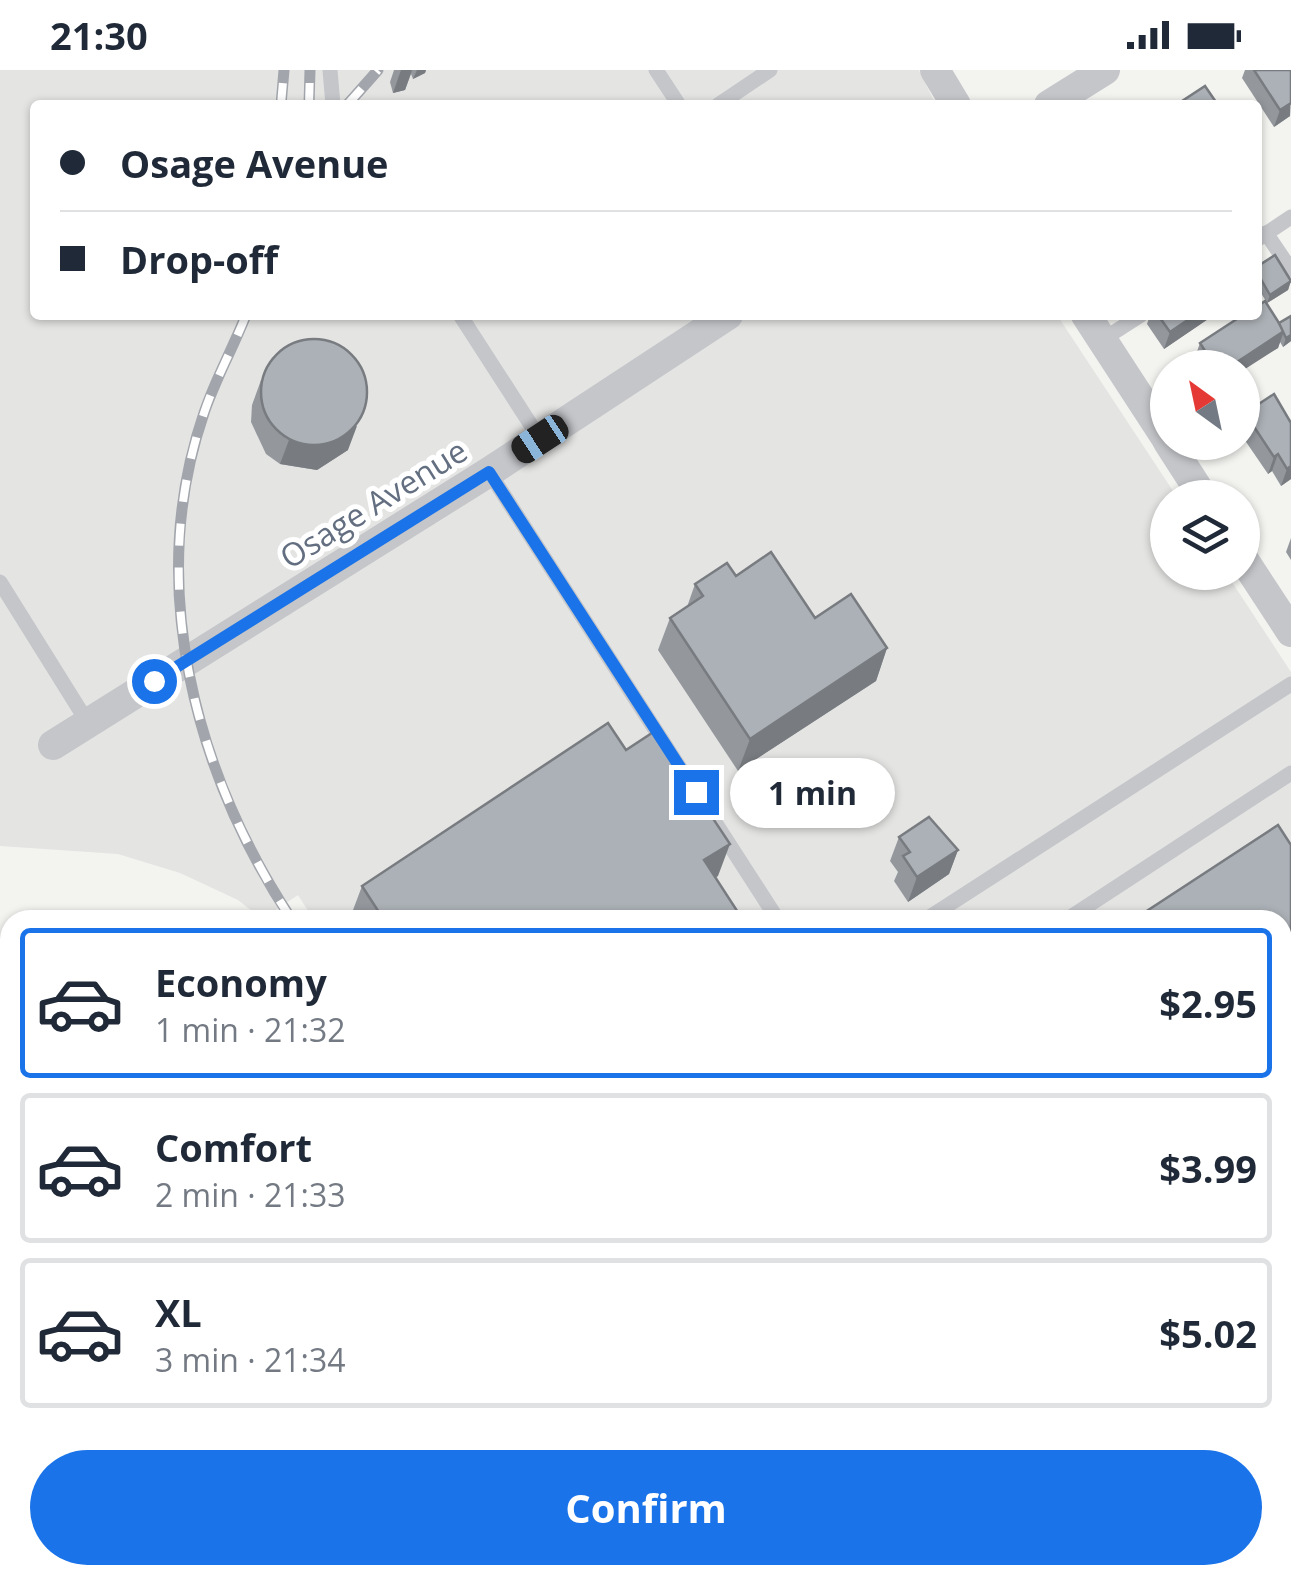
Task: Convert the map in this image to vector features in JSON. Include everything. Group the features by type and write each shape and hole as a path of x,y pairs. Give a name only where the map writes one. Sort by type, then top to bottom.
{"street":[{"path":"936,70 953,100"},
{"path":"1057,100 1104,70"},
{"name":"Osage Avenue","path":"52,745 489,472 720,320"},
{"path":"1094,328 1150,414"},
{"path":"1260,585 1291,632"}],"lane":[{"path":"330,70 333,100"},
{"path":"656,70 676,100"},
{"path":"725,100 770,70"},
{"path":"1291,217 1262,236 1291,270"},
{"path":"463,320 540,439"},
{"path":"1094,328 1123,320"},
{"path":"489,472 772,910"},
{"path":"0,582 88,722"},
{"path":"941,910 1291,684"},
{"path":"1082,910 1289,779"}],"shaded area":[{"path":"0,70 919,70 934,100 30,100 30,320 1060,320 1166,480 1150,480 1150,590 1237,590 1291,672 1291,910 308,910 298,895 276,910 251,910 180,873 118,854 0,846"}],"building":[{"path":"1254,70 1291,70 1291,103 1280,110"},
{"path":"1205,86 1215,100 1184,100"},
{"path":"1275,255 1291,281 1270,295 1262,281 1262,263"},
{"path":"1265,301 1284,331 1255,350 1204,350 1200,343 1235,320 1262,320"},
{"path":"1291,316 1291,335 1286,338 1279,323"},
{"path":"1162,320 1188,320 1170,332"},
{"path":"314,339 334,343 351,355 363,372 367,392 363,412 351,429 334,441 314,445 294,441 277,429 265,412 261,392 265,372 277,355 294,343"},
{"path":"1274,394 1291,423 1291,466 1287,469 1260,436 1260,403"},
{"path":"771,552 815,618 851,594 887,648 750,739 670,618 703,596 695,584 727,563 736,576"},
{"path":"608,723 626,750 655,731 730,844 704,860 736,910 378,910 362,886"},
{"path":"929,817 958,850 917,877 903,856 910,852 899,837"},
{"path":"1278,825 1291,845 1291,910 1148,910"}],"railway":[{"path":"281,100 284,70"},
{"path":"309,100 310,70"},
{"path":"351,100 378,70"},
{"path":"244,320 208,401 187,478 179,544 180,610 190,676 206,740 229,803 286,910"}],"route":[{"path":"154,681 489,472 696,792"}]}
